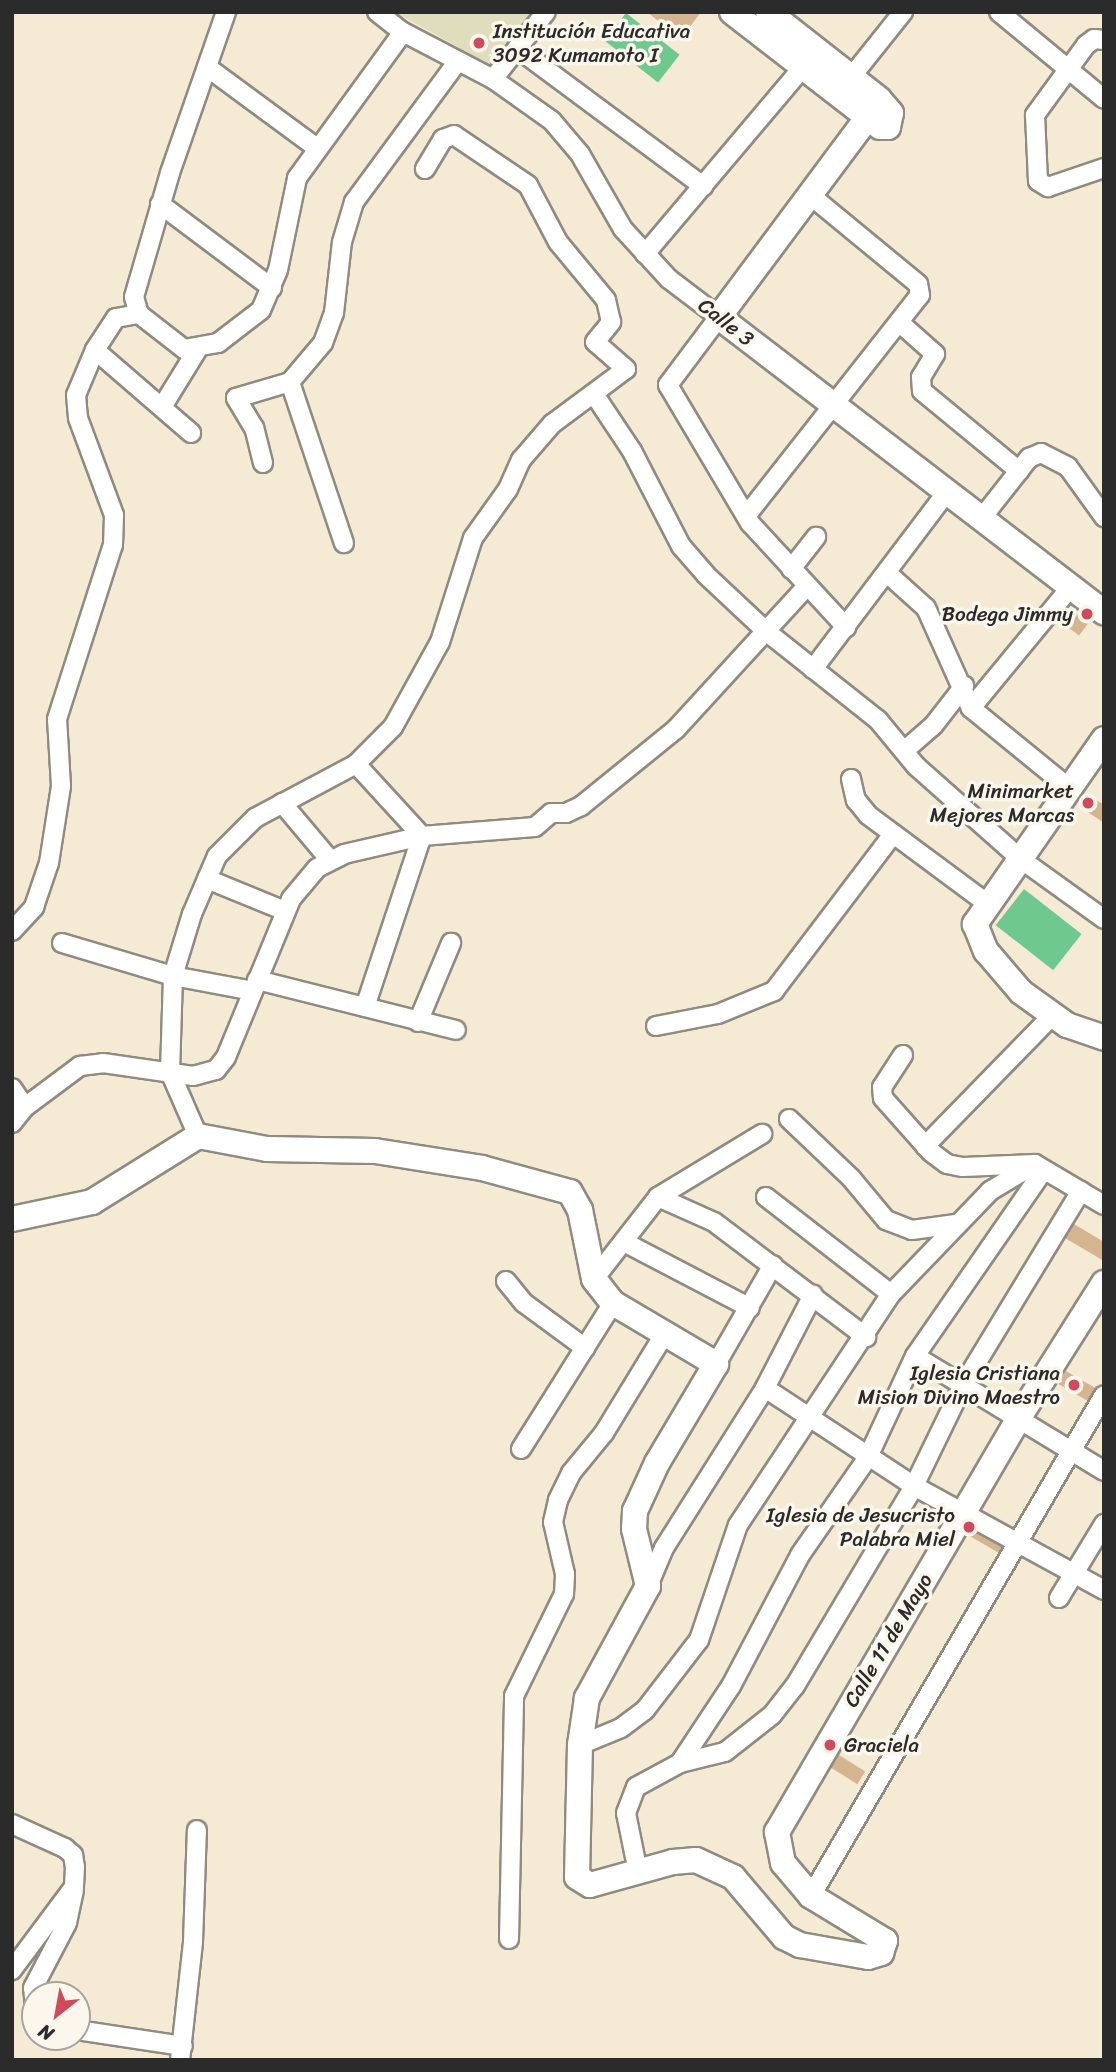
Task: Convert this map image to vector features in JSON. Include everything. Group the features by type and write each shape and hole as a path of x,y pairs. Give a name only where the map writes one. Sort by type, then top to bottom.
{"street":[{"path":"226,12 160,204 135,292 139,314 173,344 197,351 218,343 253,320 272,288 297,178 403,33"},
{"name":"Calle 3","path":"377,12 403,33 493,79 569,137 611,212 645,254 719,317 1104,612"},
{"path":"493,79 546,12"},
{"path":"732,12 803,67 879,99 892,120 888,127 880,127 868,117 668,385 746,516 846,627"},
{"path":"768,12 844,86"},
{"path":"844,86 903,12"},
{"path":"999,12 1104,99"},
{"path":"1104,40 1094,39 1067,67 1037,108 1038,181 1048,187 1104,168"},
{"path":"517,48 703,186"},
{"path":"263,463 254,428 236,398 290,382 313,359 334,313 346,222 354,202 458,61"},
{"path":"206,67 317,148"},
{"path":"645,254 803,67"},
{"path":"198,1136 170,1072 173,976 217,856 255,818 356,764 393,727 440,642 472,538 508,489 520,460 552,424 626,369 595,342 611,322 606,300 558,242 527,185 454,135 443,139 425,169"},
{"path":"746,516 920,295 918,284 810,195"},
{"path":"160,204 272,288"},
{"path":"12,931 34,907 48,863 61,786 57,719 113,545 114,515 75,403 95,350 116,318 139,314"},
{"path":"900,323 936,354 921,377 922,391 1019,471"},
{"path":"95,350 191,433"},
{"path":"162,407 197,351"},
{"path":"290,382 344,543"},
{"path":"594,394 632,451 681,546 767,632 878,720 904,751 1021,860 1104,919"},
{"path":"981,519 1029,458 1041,453 1054,457 1068,467 1104,517"},
{"path":"813,669 947,492"},
{"path":"791,569 816,537"},
{"path":"887,573 926,608 939,644 964,686 971,708 1069,788"},
{"path":"12,1123 25,1107 72,1069 91,1063 201,1076 216,1070 226,1057 285,911 306,878 330,860 422,836 535,827 551,813 566,813 581,806 676,729 807,586"},
{"path":"971,708 1070,588"},
{"path":"904,751 933,726 964,686"},
{"path":"1104,739 975,923 986,951 1021,992 1053,1015 1104,1038"},
{"path":"356,764 422,836"},
{"path":"851,779 856,800 893,834 988,904"},
{"path":"282,803 330,860"},
{"path":"656,1026 718,1014 774,991 893,834"},
{"path":"365,1007 422,836"},
{"path":"207,879 285,911"},
{"path":"62,943 173,976 255,985 365,1007 418,1023 456,1030"},
{"path":"418,1023 451,943"},
{"path":"925,1146 1053,1015"},
{"path":"903,1055 882,1087 883,1098 925,1146 947,1164 963,1167 1039,1167 1104,1205"},
{"path":"12,1088 25,1107"},
{"path":"789,1119 851,1178 886,1220 912,1230 956,1224"},
{"path":"594,1279 658,1197 762,1134"},
{"path":"12,1219 92,1202 198,1136 267,1149 375,1151 548,1183 570,1192 580,1210 594,1279 613,1303 716,1364"},
{"path":"580,1745 621,1728 645,1710 699,1640 737,1525 866,1336 891,1294 990,1191 1039,1167"},
{"path":"680,1763 730,1686 800,1555 868,1457 915,1356 1039,1167"},
{"path":"638,1872 626,1813 629,1801 648,1777 680,1763 726,1752 772,1715 795,1686 914,1486 963,1385 1081,1192"},
{"path":"658,1197 713,1222 866,1336"},
{"path":"766,1197 891,1294"},
{"path":"624,1241 750,1308"},
{"path":"648,1586 634,1529 635,1511 657,1463 773,1265"},
{"path":"506,1281 524,1303 585,1348"},
{"name":"Calle 11 de Mayo","path":"811,1896 783,1863 777,1832 782,1819 1018,1419 1104,1283"},
{"path":"813,1295 765,1388 664,1548 648,1586 594,1681 580,1745 577,1877 590,1885 673,1861 715,1865 733,1877 784,1937 800,1945 868,1957 881,1953 885,1941 878,1934 811,1896 1022,1543 1070,1451 1104,1395"},
{"path":"521,1449 613,1303"},
{"path":"509,1939 514,1696 564,1594 565,1574 552,1522 558,1500 570,1474 604,1433 665,1333"},
{"path":"915,1356 1104,1471"},
{"path":"765,1388 914,1486 1104,1590"},
{"path":"1059,1598 1104,1524"},
{"path":"12,1824 73,1855 74,1887 67,1923 37,1981"},
{"path":"91,2033 182,2053 197,1830"},
{"path":"12,1970 74,1887"}],"shaded area":[{"name":"Institución Educativa 3092 Kumamoto I","path":"395,12 533,12 492,66"}],"green space":[{"path":"626,13 680,55 658,82 604,41"},
{"path":"1024,889 1082,934 1053,970 996,925"}],"building":[{"path":"647,12 701,12 681,39"},
{"path":"1079,612 1090,620 1079,636 1068,627"},
{"path":"1087,794 1104,805 1104,823 1079,806"},
{"path":"1074,1224 1104,1242 1104,1261 1065,1238"},
{"name":"Iglesia Cristiana Mision Divino Maestro","path":"1066,1371 1095,1388 1088,1401 1058,1384"},
{"path":"971,1530 1002,1547 999,1553 968,1535"},
{"path":"839,1755 865,1771 857,1784 831,1768"}],"place":[{"name":"Institución Educativa 3092 Kumamoto I","path":"479,43"},
{"name":"Bodega Jimmy","path":"1087,614"},
{"name":"Minimarket Mejores Marcas","path":"1088,803"},
{"name":"Iglesia Cristiana Mision Divino Maestro","path":"1074,1385"},
{"name":"Iglesia de Jesucristo Palabra Miel","path":"969,1527"},
{"name":"Graciela","path":"830,1745"}]}
